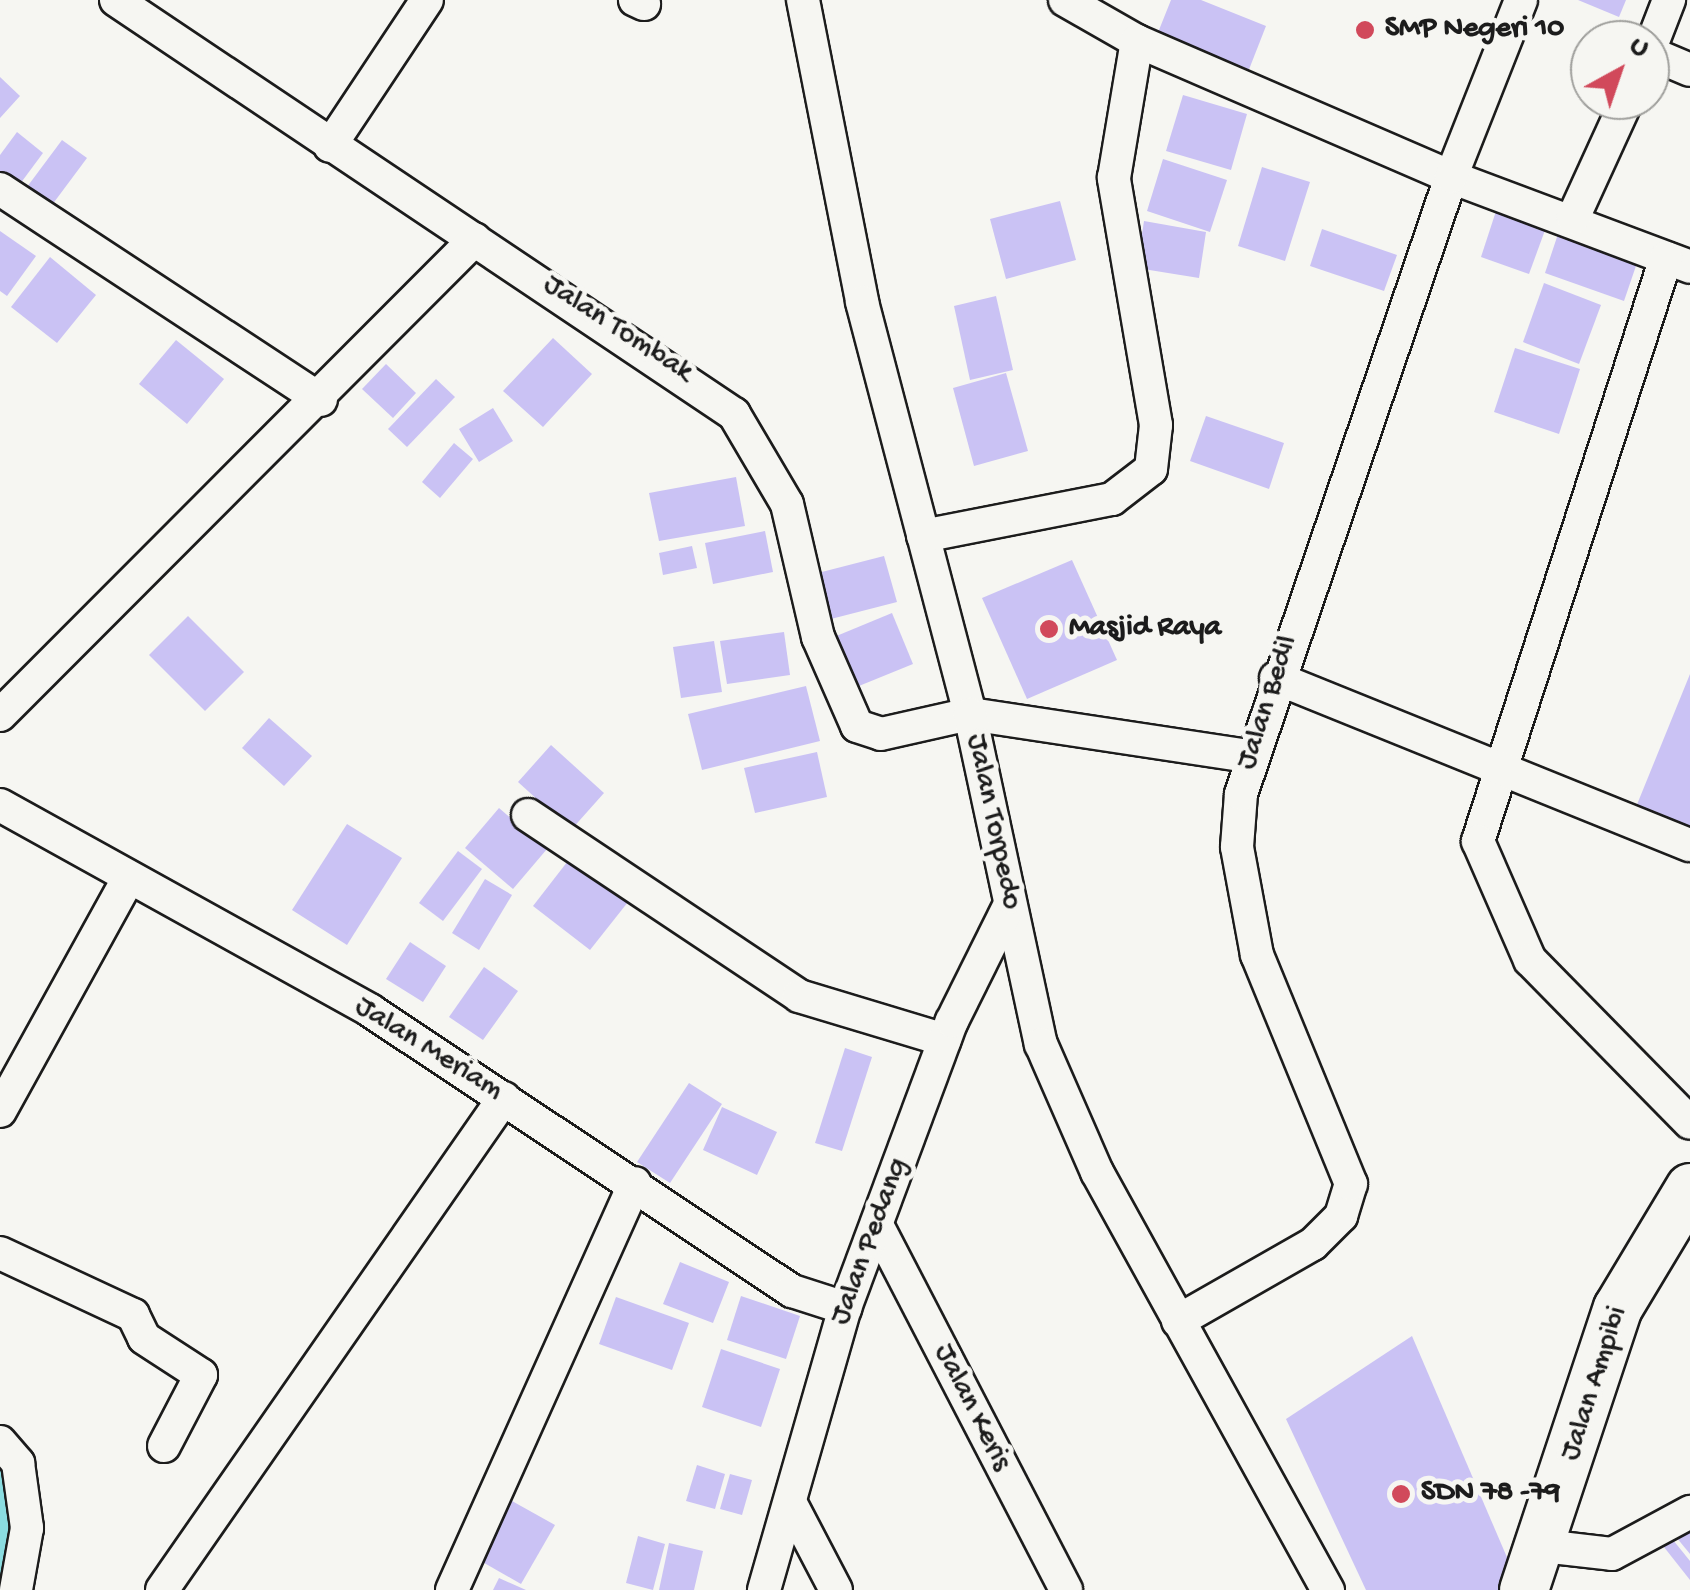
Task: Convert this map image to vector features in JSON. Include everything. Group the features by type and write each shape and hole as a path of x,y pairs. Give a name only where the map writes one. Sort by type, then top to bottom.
{"street":[{"name":"Jalan Tombak","path":"116,0 330,146 705,388 755,439 787,504 818,637 857,726 880,734 970,714"},
{"path":"330,146 426,0"},
{"name":"Jalan Torpedo","path":"803,0 862,302 970,714 1041,1044 1178,1322 1328,1590"},
{"path":"1065,0 1137,41 1451,177 1573,218 1678,262 1498,766 1478,841 1504,916 1568,1006 1690,1123"},
{"name":"Jalan Bedil","path":"1178,1322 1313,1244 1341,1216 1350,1184 1257,956 1237,847 1248,756 1451,177 1521,0"},
{"path":"924,536 1112,500 1151,469 1156,424 1114,178 1137,41"},
{"path":"1573,218 1618,120"},
{"path":"0,189 321,400"},
{"path":"0,715 321,400 475,239"},
{"path":"1276,678 1690,845"},
{"path":"970,714 1248,756"},
{"name":"Jalan Meriam","path":"0,805 371,1012 635,1183 792,1292 845,1308"},
{"path":"528,816 799,996 945,1040"},
{"path":"0,1111 129,877"},
{"name":"Jalan Pedang","path":"764,1590 845,1308 945,1040 1009,906"},
{"path":"162,1590 504,1098"},
{"path":"452,1590 635,1183"},
{"name":"Jalan Ampibi","path":"1524,1590 1543,1546 1618,1308 1690,1188"},
{"name":"Jalan Keris","path":"877,1225 1066,1590"},
{"path":"0,1253 134,1315 146,1340 201,1376 164,1446"},
{"path":"0,1442 18,1463 16,1574"},
{"path":"791,1504 836,1590"},
{"path":"1543,1546 1612,1554 1690,1512"}],"water":[{"path":"0,1450 17,1520 3,1590 0,1590"}],"building":[{"path":"1171,0 1201,0 1266,26 1248,72 1157,35"},
{"path":"1578,0 1626,0 1619,17"},
{"path":"0,77 20,96 0,118"},
{"path":"1183,95 1247,114 1231,170 1166,151"},
{"path":"17,132 43,153 17,188 0,175 0,155"},
{"path":"62,140 87,158 49,209 24,191"},
{"path":"1163,159 1227,180 1210,232 1147,211"},
{"path":"1262,167 1310,182 1285,261 1238,246"},
{"path":"1060,201 1076,260 1006,279 990,219"},
{"path":"1498,205 1548,222 1529,274 1481,257"},
{"path":"1144,221 1206,232 1199,278 1137,268"},
{"path":"1560,228 1639,257 1624,301 1545,273"},
{"path":"1322,229 1397,255 1384,291 1310,266"},
{"path":"0,231 36,256 7,296 0,291"},
{"path":"50,257 96,295 57,343 11,307"},
{"path":"1544,283 1601,305 1579,364 1523,342"},
{"path":"996,296 1013,370 970,380 954,306"},
{"path":"553,338 592,374 543,427 503,391"},
{"path":"176,340 224,379 187,424 139,384"},
{"path":"1515,348 1580,369 1559,434 1494,412"},
{"path":"386,364 416,393 393,418 362,389"},
{"path":"1006,373 1028,451 974,466 953,388"},
{"path":"436,379 455,397 407,447 388,429"},
{"path":"493,408 513,441 479,462 459,429"},
{"path":"1206,416 1284,443 1269,489 1190,461"},
{"path":"454,443 473,459 440,498 422,482"},
{"path":"736,477 745,526 659,541 649,493"},
{"path":"765,531 773,572 713,584 705,543"},
{"path":"692,546 697,568 663,575 659,553"},
{"path":"884,556 897,602 827,620 814,574"},
{"name":"Masjid Raya","path":"1072,560 1117,660 1027,699 982,598"},
{"path":"892,613 913,664 854,688 834,637"},
{"path":"188,616 244,672 205,711 149,655"},
{"path":"784,632 790,675 727,684 720,641"},
{"path":"714,641 722,692 681,698 673,647"},
{"path":"1690,674 1690,829 1636,807"},
{"path":"806,686 820,741 702,770 688,714"},
{"path":"269,718 312,756 284,786 242,748"},
{"path":"551,745 604,793 571,830 518,782"},
{"path":"817,752 827,797 755,813 744,768"},
{"path":"499,808 547,849 513,889 465,848"},
{"path":"347,824 402,858 347,945 292,910"},
{"path":"458,851 482,869 443,921 419,903"},
{"path":"571,857 628,902 590,950 533,906"},
{"path":"485,879 512,895 479,950 452,933"},
{"path":"410,942 446,966 423,1002 386,979"},
{"path":"484,967 518,991 483,1040 449,1017"},
{"path":"845,1048 872,1057 842,1151 815,1143"},
{"path":"689,1083 722,1104 670,1183 637,1162"},
{"path":"722,1107 777,1132 757,1175 703,1150"},
{"path":"680,1262 729,1282 713,1323 663,1304"},
{"path":"741,1296 800,1316 786,1359 727,1340"},
{"path":"616,1297 689,1323 672,1370 599,1344"},
{"name":"SDN 78 -79","path":"1412,1336 1512,1569 1501,1590 1366,1590 1286,1419"},
{"path":"721,1349 780,1369 761,1427 702,1407"},
{"path":"697,1465 725,1474 715,1509 686,1501"},
{"path":"730,1474 752,1480 742,1515 720,1509"},
{"path":"512,1501 555,1525 521,1584 479,1560"},
{"path":"1690,1518 1690,1554 1672,1532"},
{"path":"1669,1535 1690,1561 1690,1580 1660,1542"},
{"path":"638,1536 665,1544 653,1590 626,1583"},
{"path":"669,1543 703,1551 694,1590 659,1590"},
{"path":"499,1578 526,1590 493,1590"}],"place":[{"name":"SMP Negeri 10","path":"1365,30"},
{"name":"Masjid Raya","path":"1049,629"},
{"name":"SDN 78 -79","path":"1401,1494"}]}
